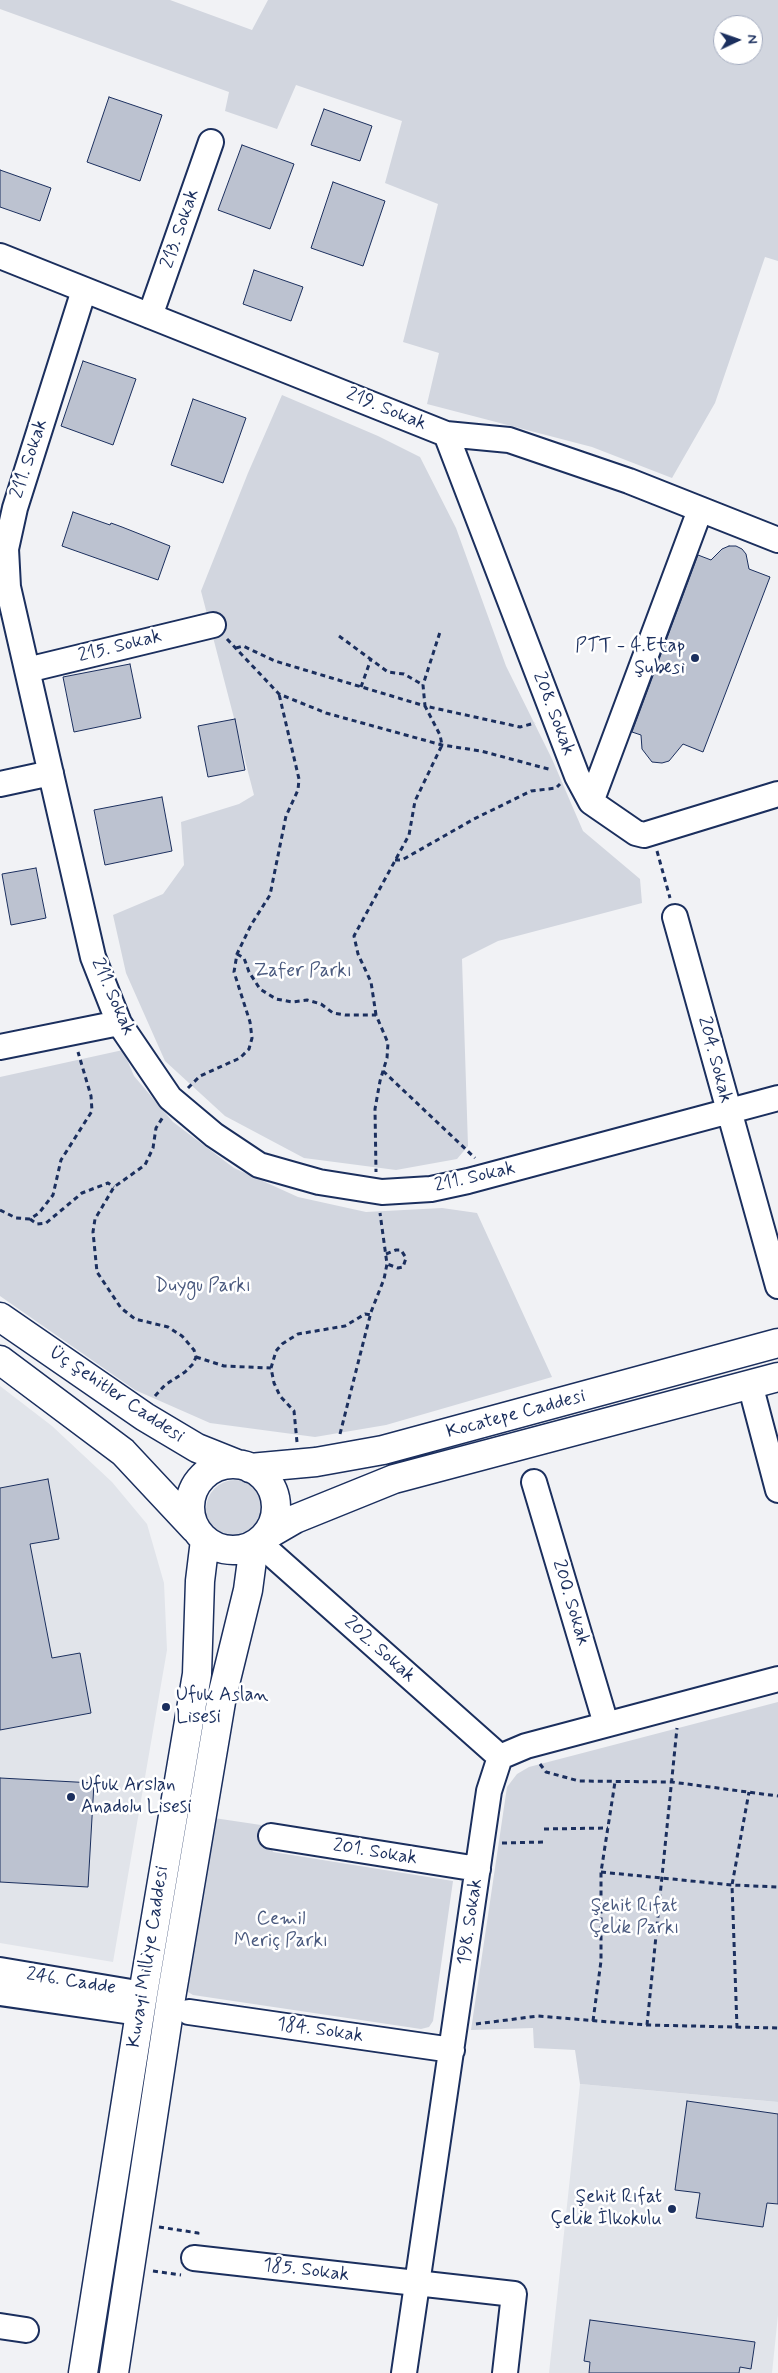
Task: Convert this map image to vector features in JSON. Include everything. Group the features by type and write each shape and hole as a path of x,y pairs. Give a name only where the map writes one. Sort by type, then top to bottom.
{"main road":[{"name":"Üç Şehitler Caddesi","path":"0,1317 144,1417 197,1448 244,1466"},
{"name":"Kocatepe Caddesi","path":"244,1466 316,1462 383,1450 778,1343"},
{"name":"Üç Şehitler Caddesi","path":"0,1360 123,1452 201,1535"},
{"name":"Kocatepe Caddesi","path":"259,1541 295,1519 394,1479 778,1377"},
{"path":"224,1465 244,1466 262,1475 270,1486 275,1499 274,1519 259,1541 242,1550 228,1550 216,1547 201,1535 191,1517 190,1504 194,1490 201,1479 211,1470 224,1465"},
{"name":"Kuvayi Milliye Caddesi","path":"82,2373 141,2004 198,1674 201,1535"},
{"name":"Kuvayi Milliye Caddesi","path":"114,2373 136,2224 176,2009 222,1696 259,1541"},
{"path":"141,2004 176,2009"}],"street":[{"name":"213. Sokak","path":"150,316 211,142"},
{"name":"219. Sokak","path":"0,256 446,434 510,440 629,481 778,540"},
{"name":"211. Sokak","path":"84,290 3,549 8,587 93,957 118,1023 146,1066 174,1101 214,1135 259,1165 319,1182 378,1192 431,1189 480,1178 778,1098"},
{"name":"208. Sokak","path":"446,434 555,719 574,775 591,802 636,833 652,834"},
{"path":"591,802 700,510"},
{"name":"215. Sokak","path":"27,670 213,625"},
{"path":"0,784 51,773"},
{"path":"652,834 778,794"},
{"name":"204. Sokak","path":"675,917 778,1286"},
{"path":"0,1048 118,1023"},
{"path":"750,1384 778,1490"},
{"name":"200. Sokak","path":"534,1482 606,1724"},
{"name":"202. Sokak","path":"259,1541 500,1757"},
{"path":"500,1757 526,1746 778,1679"},
{"name":"198. Sokak","path":"404,2373 490,1791 500,1757"},
{"name":"201. Sokak","path":"271,1836 478,1869"},
{"name":"246. Cadde","path":"0,1970 141,2004"},
{"name":"246. Cadde","path":"0,1993 141,2004"},
{"name":"184. Sokak","path":"176,2009 452,2050"},
{"name":"185. Sokak","path":"194,2258 514,2294 505,2373"},
{"path":"0,2326 26,2330"}],"path":[{"path":"213,625 279,694 326,713 442,745 481,751 574,775"},
{"path":"338,1440 371,1315 384,1280 387,1264 374,1150 375,1109 383,1071 388,1058 388,1043 376,1015 371,982 358,954 354,936 409,835 415,801 442,745 440,735 425,706 423,685 440,632"},
{"path":"339,636 388,672 404,674 423,685"},
{"path":"236,648 243,646 275,661 425,706 520,727 555,719"},
{"path":"362,687 371,660"},
{"path":"144,1417 157,1393 185,1372 193,1364 196,1357 194,1350 182,1336 168,1327 135,1319 121,1308 97,1272 93,1239 95,1219 114,1187 145,1164 153,1148 156,1128 174,1101 200,1076 240,1058 249,1049 252,1038 250,1022 234,972 237,954 251,925 270,895 286,816 298,790 299,779 279,694"},
{"path":"394,860 402,860 474,818 531,791 556,788 574,775"},
{"path":"652,834 675,917"},
{"path":"237,954 244,958 249,972 260,989 276,999 292,1002 307,1000 321,1004 334,1013 344,1015 376,1015"},
{"path":"30,1219 39,1213 53,1195 61,1160 92,1111 91,1096 71,1033"},
{"path":"383,1071 477,1161 480,1178"},
{"path":"0,1210 16,1218 30,1219 37,1224 46,1224 82,1193 108,1183 114,1187"},
{"path":"386,1254 401,1250 406,1258 406,1263 398,1268 387,1264"},
{"path":"297,1447 294,1411 280,1396 274,1382 271,1368 273,1359 282,1344 298,1334 345,1326 365,1314 371,1315"},
{"path":"196,1357 224,1366 271,1368"},
{"path":"647,2025 679,1705"},
{"path":"526,1746 546,1772 579,1781 672,1782 778,1796"},
{"path":"593,2021 601,1962 601,1872 614,1782"},
{"path":"737,2028 732,1885 749,1792"},
{"path":"544,1829 608,1828"},
{"path":"482,1844 544,1842"},
{"path":"601,1872 732,1885 778,1887"},
{"path":"455,2027 538,2016 647,2025 778,2028"},
{"path":"130,2268 190,2276 198,2233 136,2224"}],"shaded area":[{"name":"Ufuk Arslan Anadolu Lisesi","path":"0,1386 52,1426 112,1482 147,1524 164,1583 167,1650 113,1962 0,1943"},
{"name":"Şehit Rıfat Çelik İlkokulu","path":"580,2084 778,2102 778,2315 772,2373 549,2373"}],"green space":[{"path":"0,0 170,0 252,30 268,0 778,0 778,261 765,257 715,403 672,478 592,447 427,404 439,353 403,342 438,204 385,183 402,121 296,85 277,129 225,111 229,92 0,9"},
{"name":"Zafer Parkı","path":"282,395 378,436 420,457 456,528 506,666 552,759 583,831 640,879 642,903 498,941 462,959 468,1146 457,1159 396,1170 304,1158 225,1116 165,1061 126,973 113,915 163,894 184,865 181,822 239,804 254,795 201,591 248,473"},
{"name":"Duygu Parkı","path":"123,1050 134,1076 173,1122 234,1168 298,1197 366,1212 442,1208 477,1213 552,1377 386,1425 315,1437 210,1423 135,1390 0,1296 0,1077"},
{"path":"235,1480 246,1482 259,1493 264,1509 262,1520 251,1533 235,1538 224,1536 211,1525 206,1509 208,1498 219,1485"},
{"name":"Şehit Rıfat Çelik Parkı","path":"778,1702 778,2102 580,2084 575,2050 534,2048 533,2028 471,2030 507,1787 517,1774 529,1767"},
{"name":"Cemil Meriç Parkı","path":"214,1818 261,1825 273,1852 453,1881 433,2021 429,2027 421,2029 193,1995 188,1992 186,1985"}],"building":[{"path":"109,97 162,115 140,181 87,162"},
{"path":"324,109 372,126 360,161 311,145"},
{"path":"242,145 294,164 270,229 218,210"},
{"path":"0,170 51,188 40,221 0,207"},
{"path":"333,182 385,201 363,266 311,248"},
{"path":"254,270 303,287 291,321 243,304"},
{"path":"83,361 136,379 113,445 61,426"},
{"path":"193,399 246,418 223,483 171,465"},
{"path":"73,512 110,525 111,523 170,546 158,580 62,546"},
{"path":"736,546 742,549 746,554 749,569 770,577 703,752 683,744 669,761 662,763 652,762 642,749 641,735 632,732 698,555 711,560 722,549"},
{"path":"130,664 141,718 74,732 63,677"},
{"path":"235,719 245,770 208,777 198,726"},
{"path":"162,797 172,851 105,865 94,810"},
{"path":"36,868 46,918 11,925 2,874"},
{"path":"48,1479 59,1539 30,1544 52,1658 80,1653 91,1713 0,1730 0,1488"},
{"path":"0,1778 94,1783 88,1887 0,1882"},
{"path":"687,2101 778,2114 778,2204 767,2203 763,2227 696,2218 700,2193 675,2190"},
{"path":"590,2320 755,2342 751,2369 740,2367 739,2373 589,2373 590,2362 584,2361"}],"place":[{"name":"PTT - 4.Etap Şubesi","path":"695,658"},
{"name":"Ufuk Aslan Lisesi","path":"166,1707"},
{"name":"Ufuk Arslan Anadolu Lisesi","path":"71,1797"},
{"name":"Şehit Rıfat Çelik İlkokulu","path":"672,2209"}]}
